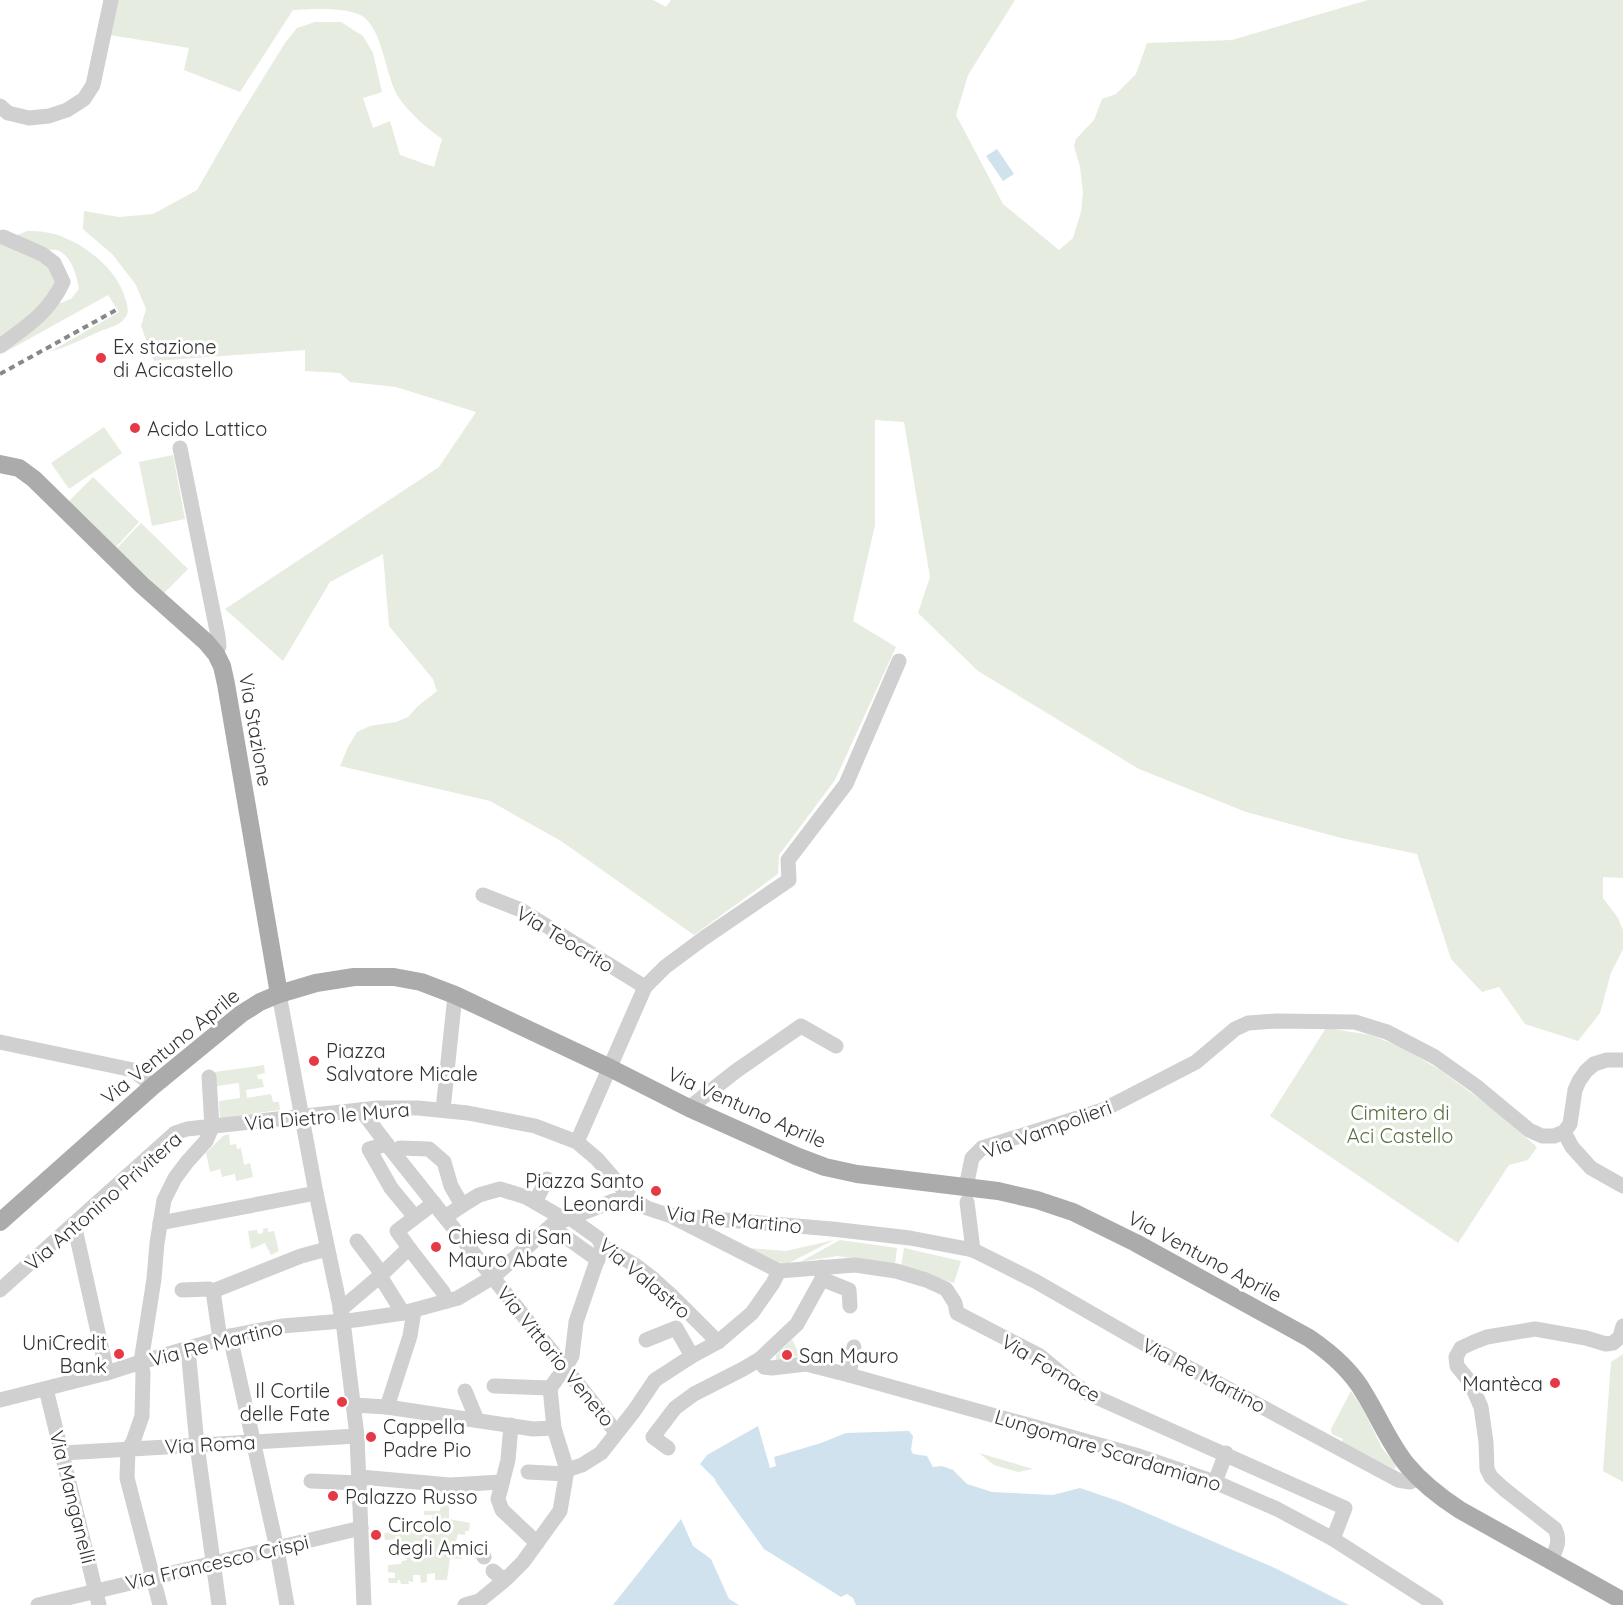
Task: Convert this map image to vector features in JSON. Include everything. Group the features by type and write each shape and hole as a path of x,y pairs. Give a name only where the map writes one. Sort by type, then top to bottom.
{"main road":[{"name":"Via Stazione","path":"0,464 19,468 34,479 216,654 222,666 226,684 279,994"},
{"name":"Via Ventuno Aprile","path":"0,1222 153,1086 241,1014 260,1002 316,983 354,977 394,977 421,982 455,994 689,1108 825,1167 967,1194 998,1191 1037,1200 1073,1212 1136,1244 1310,1338 1337,1359 1355,1380 1392,1445 1418,1478 1460,1510 1623,1600"}],"street":[{"path":"0,106 8,113 29,118 49,116 67,110 84,99 93,85 111,0"},
{"path":"0,346 45,311 63,282 60,272 48,258 3,237"},
{"path":"180,448 218,636 219,646 216,654"},
{"path":"577,1142 645,987 665,967 704,938 789,880 788,860 846,784 899,661"},
{"name":"Via Teocrito","path":"483,895 521,910 645,987"},
{"path":"279,994 316,1193 342,1316 357,1436 364,1605"},
{"path":"443,1110 455,994"},
{"name":"Via Vampolieri","path":"973,1250 967,1194 972,1158 982,1148 1103,1110 1196,1062 1235,1029 1248,1023 1355,1022 1387,1032 1435,1057 1476,1086 1529,1130 1542,1136 1554,1136 1564,1132"},
{"path":"689,1108 736,1071 801,1026 836,1046"},
{"path":"0,1042 133,1070 153,1086"},
{"path":"1623,1060 1607,1060 1594,1064 1586,1071 1575,1090 1570,1124 1564,1132 1572,1147 1591,1168 1623,1186"},
{"path":"160,1605 127,1478 128,1449 133,1442 142,1416 141,1362 154,1279 159,1223 164,1200 175,1178 206,1141 212,1127 208,1077"},
{"name":"Via Dietro le Mura","path":"212,1127 400,1107 468,1113 535,1126 577,1142 614,1176 630,1197"},
{"name":"Via Vittorio Veneto","path":"361,1110 393,1146 434,1203 616,1432"},
{"name":"Via Antonino Privitera","path":"0,1290 175,1133 187,1129 212,1127"},
{"path":"415,1217 392,1188 369,1149 393,1146 429,1149 444,1162 451,1186 462,1205"},
{"path":"535,1202 547,1179"},
{"name":"Via Valastro","path":"445,1217 479,1195 500,1189 526,1197 562,1221 598,1238 600,1253 635,1265 652,1278 718,1342"},
{"path":"159,1223 316,1193"},
{"name":"Via Re Martino","path":"0,1400 107,1373 225,1338 342,1316 408,1312 459,1298 493,1277 562,1221 613,1200 630,1197 647,1208 668,1215 832,1229 910,1238 973,1250 1035,1281 1398,1480 1410,1482 1418,1478"},
{"path":"434,1203 397,1231 443,1292 447,1301"},
{"path":"528,1472 566,1472 601,1453 655,1380 718,1342 752,1313 773,1283 778,1271 668,1215"},
{"path":"74,1224 107,1373"},
{"path":"357,1241 408,1312 410,1336 387,1407"},
{"path":"342,1316 409,1248"},
{"path":"213,1291 301,1256 327,1249"},
{"path":"469,1604 478,1601 523,1562 560,1511 566,1472 554,1428 550,1388 572,1356 576,1322 600,1253"},
{"name":"Via Fornace","path":"778,1271 822,1273 855,1265 896,1271 936,1284 946,1289 955,1303 957,1313 1040,1356 1089,1394 1345,1508 1334,1539"},
{"path":"668,1448 653,1437 675,1408 694,1394 760,1359 797,1324 822,1273 849,1290 850,1306"},
{"path":"182,1290 208,1288 213,1291 252,1442 277,1549 287,1605"},
{"path":"1551,1560 1558,1543 1555,1529 1504,1489 1487,1469 1481,1407 1470,1382 1457,1366 1456,1357 1461,1348 1480,1339 1535,1329 1606,1344 1613,1343 1620,1336 1623,1326"},
{"path":"646,1340 676,1328 692,1356"},
{"path":"849,1375 854,1347"},
{"path":"188,1349 197,1445 219,1605"},
{"name":"Lungomare Scardamiano","path":"760,1359 764,1367 806,1364 937,1392 1215,1482 1277,1509 1334,1539 1436,1605"},
{"path":"494,1386 550,1388"},
{"name":"Via Manganelli","path":"46,1389 97,1598"},
{"path":"465,1391 477,1420"},
{"path":"354,1405 387,1407 533,1429 554,1428"},
{"path":"511,1425 508,1460 498,1499 502,1510 537,1543"},
{"name":"Via Roma","path":"63,1453 357,1436"},
{"path":"1215,1482 1226,1454"},
{"path":"311,1481 360,1480 450,1485 501,1482"},
{"name":"Via Francesco Crispi","path":"38,1605 97,1598 154,1577 361,1528"}],"green space":[{"path":"117,0 653,0 666,7 671,0 1015,0 968,75 956,115 1003,204 1059,250 1073,238 1081,212 1083,193 1080,167 1074,146 1076,139 1094,120 1102,99 1116,94 1136,74 1147,43 1232,40 1368,0 1623,0 1623,878 1603,877 1603,898 1618,918 1623,930 1623,949 1611,973 1600,1013 1578,1041 1525,1024 1499,987 1482,992 1451,959 1417,854 1341,838 1246,812 1139,769 978,671 918,613 930,577 904,422 875,420 875,525 853,621 896,647 835,780 779,855 778,874 694,935 561,841 490,801 340,766 357,732 370,726 396,722 408,717 437,691 433,679 389,626 383,554 330,582 283,661 225,609 439,467 476,412 396,387 350,382 340,373 305,371 305,350 154,361 141,326 146,309 136,285 113,255 83,229 84,211 119,217 153,214 197,190 285,43 297,28 315,22 341,22 363,36 373,53 382,92 363,98 373,128 390,121 400,155 434,167 442,139 408,110 399,98 390,79 376,35 371,25 359,14 330,9 293,10 240,92 184,70 189,48 110,35"},
{"path":"27,231 45,232 63,237 93,254 110,271 122,290 128,308 125,318 115,325 50,352 119,312 108,295 0,355 43,321 58,304 71,299 79,289 73,268 65,255 57,250 35,246 17,235"},
{"path":"0,243 50,266 56,277 40,305 0,342"},
{"path":"104,427 122,453 69,489 51,463"},
{"path":"173,455 185,519 152,526 139,462"},
{"path":"93,477 139,522 116,547 69,501"},
{"path":"141,523 188,569 164,593 117,548"},
{"name":"Cimitero di Aci Castello","path":"1326,1028 1371,1035 1403,1048 1440,1070 1493,1109 1537,1147 1528,1160 1509,1165 1458,1243 1270,1116"},
{"path":"264,1065 265,1073 257,1075 258,1079 262,1079 264,1087 246,1090 247,1098 271,1094 273,1102 279,1102 280,1110 220,1118 219,1101 240,1098 239,1083 217,1086 215,1072"},
{"path":"229,1134 230,1145 236,1144 237,1149 241,1148 244,1165 250,1163 253,1177 236,1181 235,1174 222,1177 220,1169 210,1172 206,1153 223,1136"},
{"path":"268,1228 268,1232 274,1231 279,1251 271,1255 265,1243 251,1249 248,1231 257,1230 258,1234"},
{"path":"834,1240 787,1264 749,1248 786,1251"},
{"path":"840,1240 897,1248 895,1264 837,1256 800,1262"},
{"path":"904,1248 961,1261 954,1283 901,1266"},
{"path":"792,1340 801,1356 776,1360 776,1355"},
{"path":"1623,1354 1623,1482 1603,1471 1611,1362"},
{"path":"1351,1391 1364,1411 1382,1448 1394,1462 1396,1467 1394,1469 1342,1442 1343,1439 1332,1434 1331,1429"},
{"path":"979,1453 1033,1469 1018,1472 994,1465"},
{"path":"430,1486 449,1489 449,1519 470,1523 469,1531 465,1531 465,1535 458,1534 456,1541 468,1544 468,1551 462,1551 462,1559 450,1558 447,1580 435,1580 435,1573 427,1574 427,1582 421,1583 420,1575 413,1575 413,1582 408,1581 409,1584 401,1584 400,1580 397,1583 389,1583 388,1578 395,1578 395,1573 388,1572 388,1565 401,1564 402,1561 407,1560 406,1556 400,1556 400,1539 385,1540 384,1533 399,1532 399,1527 431,1522 433,1515 424,1515 424,1511 440,1511 441,1503 429,1501"}],"water":[{"path":"997,149 1014,174 1003,181 986,156"},
{"path":"758,1426 770,1468 776,1466 774,1457 846,1433 909,1431 913,1436 911,1450 913,1454 927,1456 933,1467 942,1466 953,1470 967,1484 992,1492 1053,1495 1080,1488 1121,1502 1277,1569 1349,1605 856,1605 853,1598 847,1594 841,1597 764,1549 715,1479 700,1464 707,1455"},
{"path":"681,1519 693,1546 711,1559 729,1599 739,1605 613,1605"}],"railway":[{"path":"0,374 116,310"}],"place":[{"name":"Ex stazione di Acicastello","path":"101,358"},
{"name":"Acido Lattico","path":"135,428"},
{"name":"Piazza Salvatore Micale","path":"314,1061"},
{"name":"Piazza Santo Leonardi","path":"656,1191"},
{"name":"Chiesa di San Mauro Abate","path":"436,1247"},
{"name":"UniCredit Bank","path":"119,1354"},
{"name":"San Mauro","path":"787,1355"},
{"name":"Mantèca","path":"1555,1383"},
{"name":"Il Cortile delle Fate","path":"342,1402"},
{"name":"Cappella Padre Pio","path":"371,1437"},
{"name":"Palazzo Russo","path":"333,1496"},
{"name":"Circolo degli Amici","path":"376,1535"}]}
